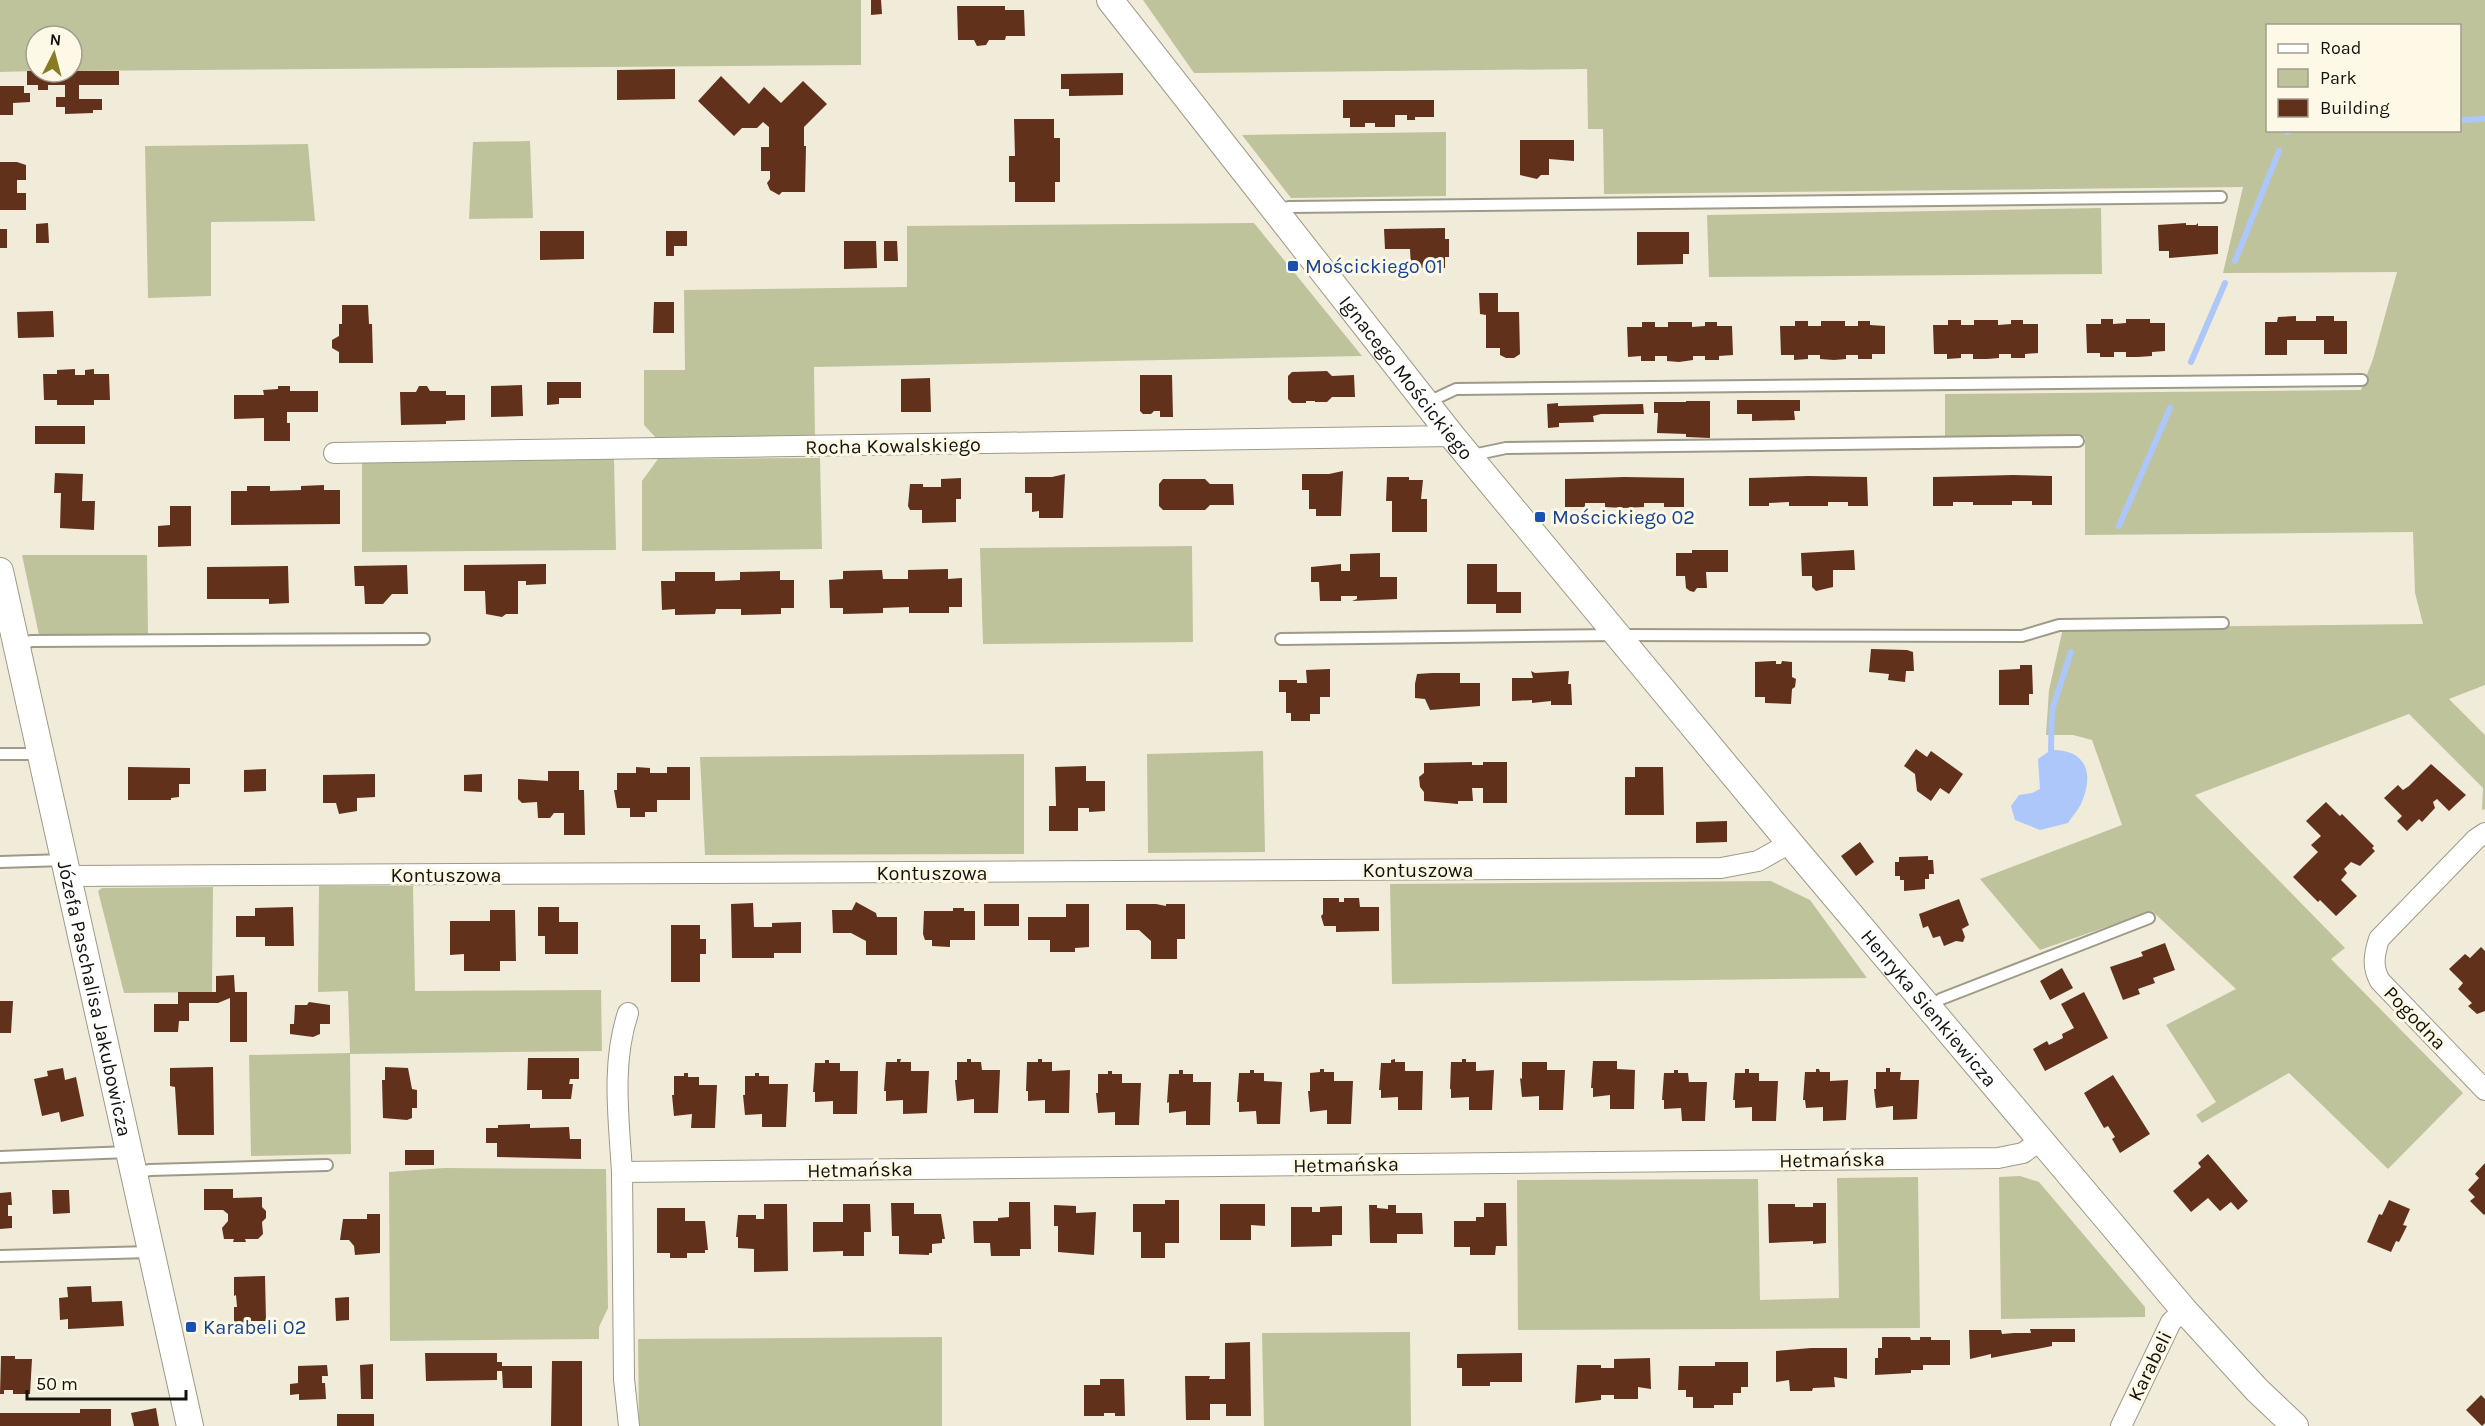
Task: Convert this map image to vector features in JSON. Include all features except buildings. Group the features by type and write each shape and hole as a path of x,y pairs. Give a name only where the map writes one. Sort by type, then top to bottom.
{"street":[{"name":"Ignacego Mościckiego","path":"1110,0 1425,403 1572,582"},
{"name":"Rocha Kowalskiego","path":"334,453 1460,446"},
{"name":"Józefa Paschalisa Jakubowicza","path":"0,571 190,1426"},
{"name":"Henryka Sienkiewicza","path":"1572,582 2184,1310 2257,1390 2295,1426"},
{"name":"Pogodna","path":"2485,833 2476,839 2379,939 2374,959 2375,972 2380,981 2485,1090"},
{"name":"Kontuszowa","path":"67,868 1721,868 1758,861 1790,843"},
{"path":"628,1013 619,1056 618,1098 622,1172 624,1379 629,1426"},
{"name":"Hetmańska","path":"622,1172 1998,1158 2023,1153 2041,1140"},
{"name":"Karabeli","path":"2121,1426 2171,1322 2184,1310"}],"lane":[{"path":"1275,210 1289,207 2221,197"},
{"path":"1425,403 1455,389 2362,380"},
{"path":"1460,446 1506,448 2078,441"},
{"path":"1281,639 1616,635 2022,636 2059,625 2223,623"},
{"path":"15,645 32,641 424,639"},
{"path":"0,754 40,754"},
{"path":"0,862 67,868"},
{"path":"1929,1008 1941,999 2149,918"},
{"path":"0,1156 131,1163 150,1170 327,1165"},
{"path":"0,1256 151,1252"}],"green space":[{"path":"0,0 861,0 861,65 84,71 84,24 24,24 24,71 0,72"},
{"path":"1143,0 2485,0 2485,685 2449,699 2485,735 2485,809 2482,810 2483,788 2409,714 2195,795 2345,948 2331,959 2463,1093 2388,1169 2289,1073 2202,1123 2196,1115 2216,1102 2166,1025 2236,989 2152,911 2040,950 1980,879 2122,825 2092,740 2073,735 2046,735 2049,690 2063,628 2423,624 2415,593 2413,532 2085,535 2085,437 1945,437 1945,394 2361,390 2373,359 2397,272 2223,273 2243,187 1604,194 1603,129 1588,129 1587,69 1194,73"},
{"path":"1446,132 1446,196 1291,198 1242,135"},
{"path":"530,141 533,218 469,219 473,142"},
{"path":"308,144 315,221 211,222 211,296 148,298 145,146"},
{"path":"2101,208 2102,274 1709,277 1707,215"},
{"path":"1254,223 1362,356 814,367 815,439 659,441 644,425 644,370 685,370 684,290 907,287 907,226"},
{"path":"820,458 822,549 642,551 642,481 658,459"},
{"path":"614,459 616,550 362,552 362,462"},
{"path":"1192,546 1193,642 983,644 980,548"},
{"path":"22,555 147,555 148,634 39,635"},
{"path":"1263,751 1265,852 1148,853 1147,754"},
{"path":"1024,754 1024,854 705,855 700,757"},
{"path":"1771,881 1810,900 1867,978 1392,984 1390,884"},
{"path":"319,886 413,886 415,991 601,990 602,1051 350,1054 351,1154 251,1156 249,1055 350,1053 348,991 318,992"},
{"path":"213,887 212,992 124,993 98,891 102,888"},
{"path":"444,1168 606,1169 608,1308 599,1327 599,1339 390,1341 389,1172"},
{"path":"2020,1176 2039,1182 2145,1307 2145,1317 2001,1319 1999,1177"},
{"path":"1918,1177 1920,1328 1518,1330 1517,1180 1758,1179 1760,1300 1839,1298 1837,1178"},
{"path":"1410,1332 1411,1426 1264,1426 1262,1333"},
{"path":"942,1337 942,1426 639,1426 638,1339"}],"water":[{"path":"2051,750 2063,751 2080,758 2087,773 2087,782 2081,804 2068,823 2040,830 2015,820 2011,806 2019,795 2040,789 2038,759"}],"waterway":[{"path":"2461,120 2485,119"},
{"path":"2235,261 2279,151"},
{"path":"2191,362 2225,283"},
{"path":"2119,526 2170,408"},
{"path":"2051,750 2052,710 2071,652"}],"place":[{"name":"Mościckiego 01","path":"1293,266"},
{"name":"Mościckiego 02","path":"1540,517"},
{"name":"Karabeli 02","path":"191,1327"}]}
